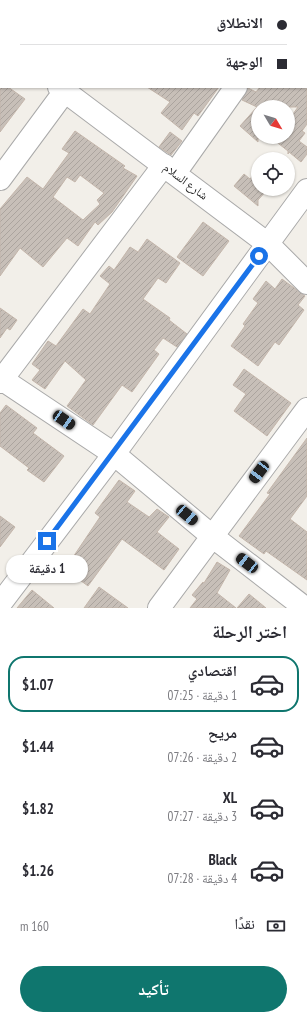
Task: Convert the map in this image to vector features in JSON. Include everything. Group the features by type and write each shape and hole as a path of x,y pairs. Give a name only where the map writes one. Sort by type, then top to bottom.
{"street":[{"path":"235,88 1,380 114,454 212,536 305,608"},
{"path":"0,178 72,92"},
{"name":"شارع السلام","path":"72,92 169,169 268,244 307,283"},
{"path":"0,604 114,454 307,190"},
{"path":"159,608 307,409"}],"building":[{"path":"0,88 9,88 25,99 0,132"},
{"path":"149,88 218,88 198,116 194,113 182,130 161,113 170,102"},
{"path":"248,88 256,92 259,88 307,88 307,124 302,131 305,133 299,141 307,147 307,154 301,162 295,157 295,152 288,152 279,144 295,144 295,111 298,107 295,107 295,100 251,100 251,104 242,100"},
{"path":"251,114 251,136 240,126"},
{"path":"75,131 125,166 123,168 137,176 112,212 98,225 95,222 78,246 67,238 43,267 20,248 0,276 0,209 27,177 43,189 69,153 62,149","holes":["80,175 104,193 97,200 100,204 83,220 53,197 67,177 75,182"]},
{"path":"170,132 182,141 171,155 159,147"},
{"path":"244,174 250,179 251,178 251,196 262,196 258,200 258,206 234,186"},
{"path":"203,222 229,241 203,276 177,257"},
{"path":"147,239 180,263 166,283 158,278 143,299 170,318 169,320 187,334 177,347 163,338 154,350 159,354 132,392 122,385 93,425 67,406 86,380 65,361 45,389 32,380 40,370 32,364 48,341 56,346 83,309 90,314 110,284 100,276 109,266 114,270 130,247 138,252"},
{"path":"282,279 305,296 298,305 304,310 279,345 275,342 258,366 231,346 245,326 243,324 258,303 253,299 266,281 275,289"},
{"path":"0,308 17,320 10,330 7,328 0,338"},
{"path":"244,369 291,403 267,436 234,411 246,394 233,385"},
{"path":"6,405 37,428 33,433 64,456 44,482 27,470 29,468 0,446 0,413"},
{"path":"307,438 307,496 290,519 307,532 307,580 266,551 264,554 239,536 270,494 267,493"},
{"path":"119,480 135,491 127,502 149,517 157,509 169,517 157,532 179,549 164,570 122,539 88,586 65,569 100,517 95,513"},
{"path":"0,516 15,527 0,547"},
{"path":"217,562 230,570 217,593 236,608 190,608 197,599 192,595 203,582 204,583"},
{"path":"99,587 128,608 84,608"},
{"path":"32,590 54,608 17,608"},
{"path":"249,594 266,608 237,608"}],"route":[{"path":"47,541 114,454 259,256"}]}
